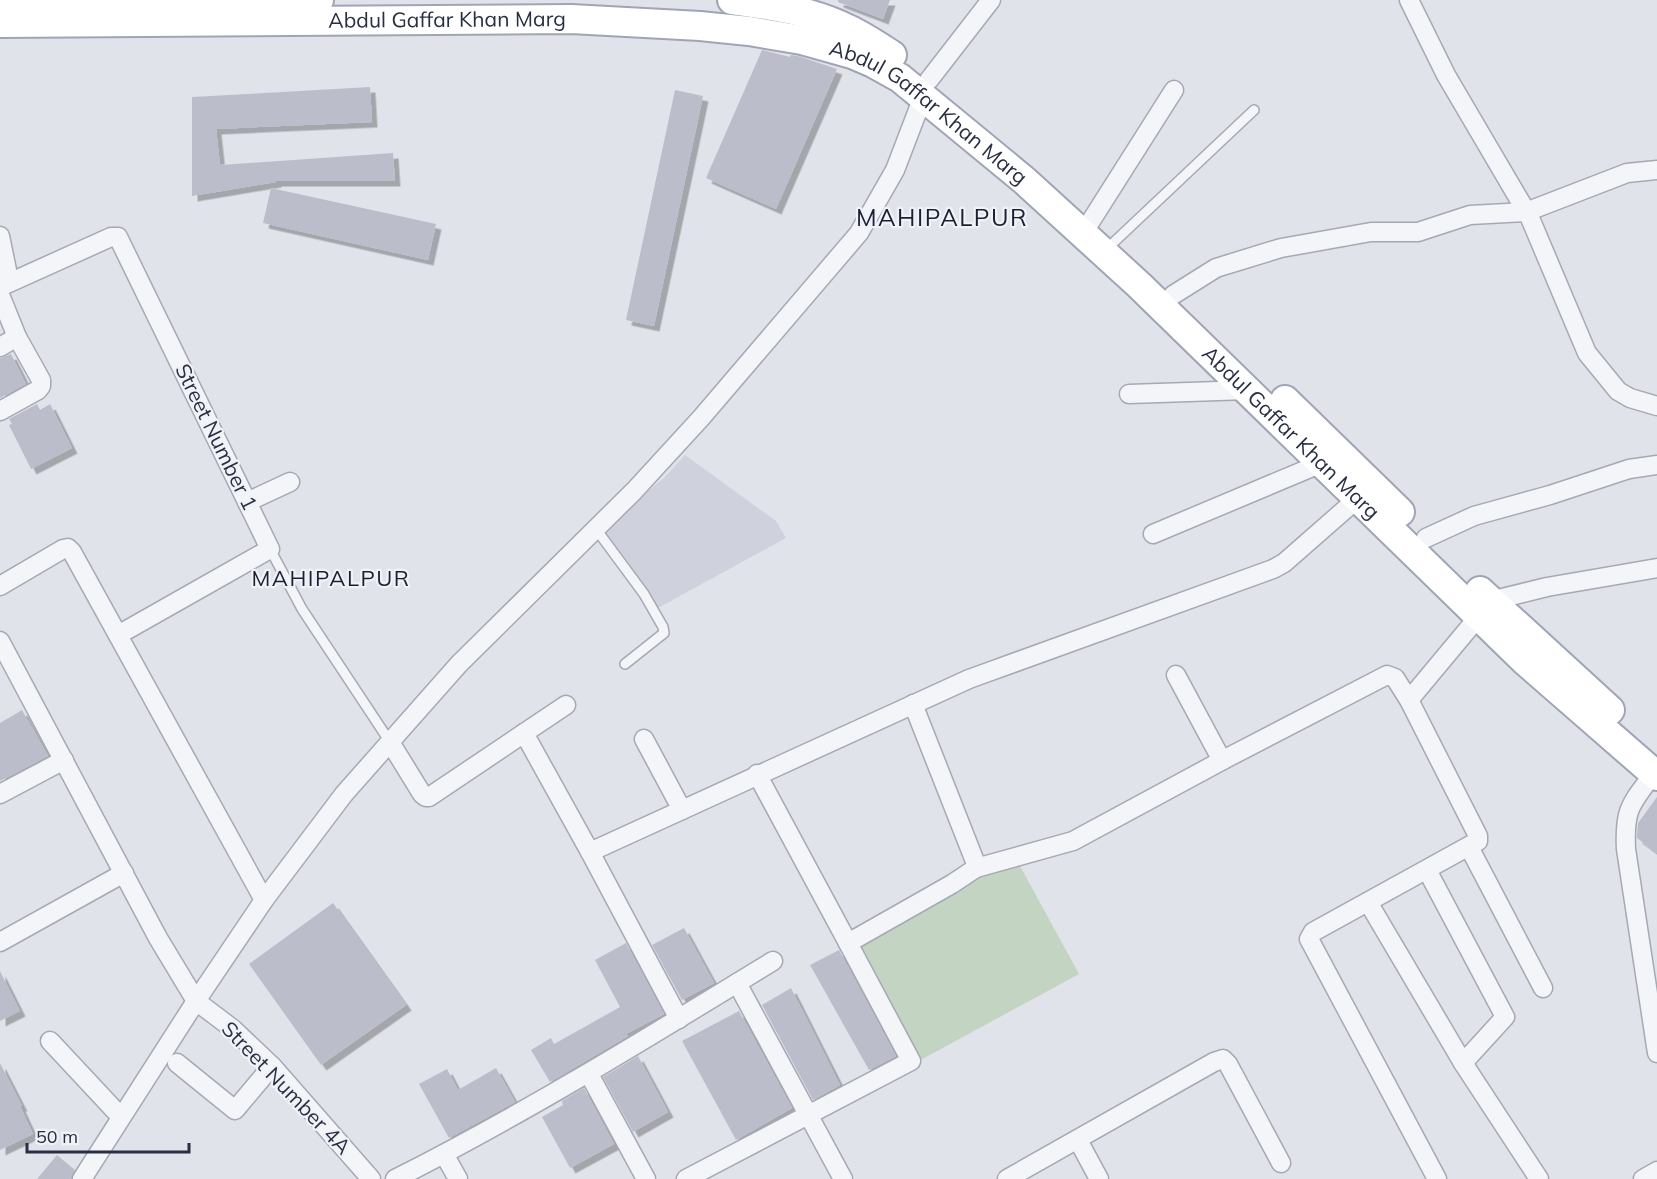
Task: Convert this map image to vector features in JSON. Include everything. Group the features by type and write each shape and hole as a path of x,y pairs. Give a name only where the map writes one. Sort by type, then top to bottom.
{"main road":[{"name":"Abdul Gaffar Khan Marg","path":"0,4 133,0 319,0"},
{"name":"Abdul Gaffar Khan Marg","path":"732,0 795,10 826,20 857,34 926,88 1113,243 1317,430 1426,538 1484,608"},
{"name":"Abdul Gaffar Khan Marg","path":"0,23 571,19 749,31 802,40 852,54 873,63 900,78 926,88 1139,285 1357,499 1484,608 1656,767"}],"street":[{"path":"82,1179 264,900 344,794 459,664 597,529 701,418 858,233 895,170 926,88 991,0"},
{"path":"1409,0 1446,75 1526,212 1578,337 1594,365 1618,391 1630,398 1657,406"},
{"path":"1089,224 1174,90"},
{"path":"1173,296 1216,268 1281,248 1371,232 1418,232 1470,215 1526,212 1627,173 1657,170"},
{"path":"0,236 7,270 0,285"},
{"name":"Street Number 1","path":"0,285 111,237 118,237 270,549"},
{"path":"0,295 41,386 38,390 0,411"},
{"path":"0,347 17,337"},
{"path":"1129,394 1248,390"},
{"path":"1153,534 1322,463"},
{"path":"1426,538 1474,516 1550,495 1629,469 1657,465"},
{"path":"247,502 290,482"},
{"path":"590,852 969,679 1273,569 1294,554 1357,499"},
{"path":"0,586 68,548 72,552 264,900"},
{"path":"118,635 270,549"},
{"path":"1409,700 1484,608 1547,587 1657,568"},
{"path":"1,645 158,938 196,1001"},
{"path":"1176,675 1218,755 1224,760"},
{"path":"848,943 976,868 1073,841 1387,675 1395,678 1409,700 1478,836 1478,841 1313,932 1309,939 1437,1179"},
{"path":"913,704 976,868"},
{"path":"390,742 426,797 566,705"},
{"path":"524,733 678,1019"},
{"path":"644,739 682,810"},
{"path":"0,794 64,760"},
{"path":"1656,767 1627,813 1625,830 1657,1053"},
{"path":"687,1179 910,1061 758,774"},
{"path":"1469,847 1543,988"},
{"path":"1427,870 1505,1017 1463,1063"},
{"path":"0,942 124,873"},
{"path":"1368,902 1463,1063 1539,1179"},
{"path":"395,1179 589,1074 774,961"},
{"path":"737,983 843,1179"},
{"name":"Street Number 4A","path":"196,1001 233,1029 272,1066 371,1179"},
{"path":"50,1041 121,1117"},
{"path":"1007,1179 1223,1059 1228,1064 1281,1163"},
{"path":"177,1063 236,1110 272,1066"},
{"path":"589,1074 646,1179"},
{"path":"1078,1140 1099,1179"},
{"path":"444,1154 458,1179"},
{"path":"1642,1179 1657,1171"}],"lane":[{"path":"1113,243 1254,110"},
{"path":"597,529 644,594 663,627 664,633 658,639 625,664"},
{"name":"Street Number 1","path":"270,549 302,609 390,742"}],"shaded area":[{"path":"685,455 776,521 786,538 658,608 601,529 664,478"}],"green space":[{"path":"1014,855 1079,974 915,1063 848,943"}],"building":[{"path":"838,0 890,0 883,19 838,2"},
{"path":"762,50 790,57 791,55 798,56 837,69 776,209 706,178"},
{"path":"370,87 372,122 216,129 220,165 393,153 395,181 276,181 192,196 192,97"},
{"path":"675,90 703,96 654,326 626,320"},
{"path":"271,188 436,224 428,260 263,223"},
{"path":"11,354 26,384 0,398 0,358"},
{"path":"37,404 40,410 50,404 72,448 31,469 9,425 12,424 9,419"},
{"path":"22,710 48,756 0,781 0,723"},
{"path":"1657,797 1657,853 1637,838 1637,835 1638,823"},
{"path":"333,903 406,1005 321,1065 249,964"},
{"path":"684,928 714,983 682,1000 652,945"},
{"path":"626,943 664,1014 626,1034 628,1036 550,1082 531,1050 551,1038 554,1044 620,1007 595,960"},
{"path":"839,950 896,1056 869,1070 810,965"},
{"path":"0,971 20,1011 0,1021"},
{"path":"791,988 840,1085 813,1100 762,1005"},
{"path":"739,1011 792,1108 736,1140 682,1041"},
{"path":"638,1056 668,1112 633,1132 603,1077"},
{"path":"0,1063 22,1106 20,1106 33,1134 0,1150"},
{"path":"496,1068 515,1102 449,1138 419,1084 447,1069 458,1090"},
{"path":"584,1088 614,1144 570,1168 542,1117 563,1105 562,1101"},
{"path":"57,1155 75,1170 71,1179 37,1179"}],"district":[{"name":"MAHIPALPUR","path":"942,218"},
{"name":"MAHIPALPUR","path":"331,578"}]}
